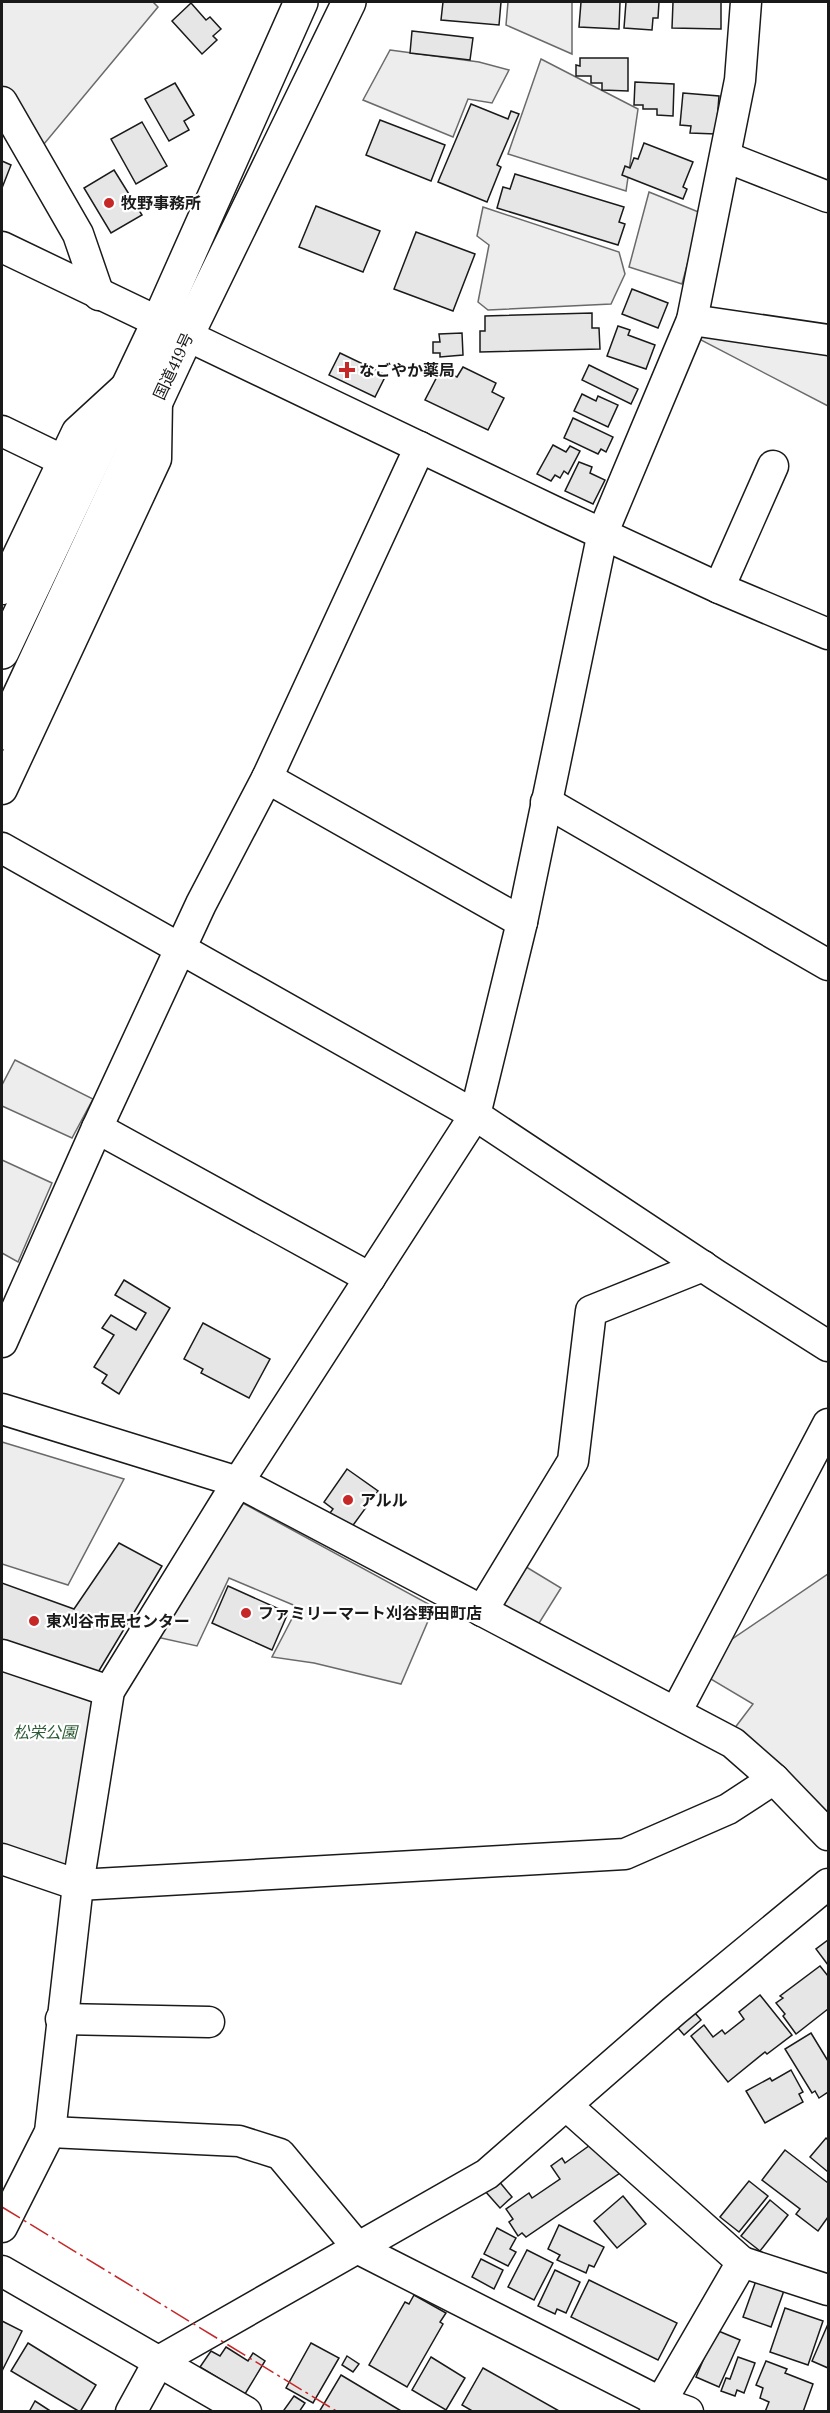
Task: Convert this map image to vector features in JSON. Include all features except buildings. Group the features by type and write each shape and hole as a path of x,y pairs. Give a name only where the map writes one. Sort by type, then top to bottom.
{"highway":[{"name":"国道419号","path":"2,733 144,392 173,328 301,2"},
{"name":"国道419号","path":"173,328 349,2"},
{"name":"国道419号","path":"2,652 144,392"}],"street":[{"path":"2,2228 50,2132 78,1885 109,1691 238,1482 475,1115 522,922 603,532 692,320 740,80 746,2"},
{"path":"2,102 78,234 99,295"},
{"path":"726,157 828,198"},
{"path":"2,246 99,295 719,588 828,634"},
{"path":"692,320 828,340"},
{"path":"2,589 77,432 144,392 156,459 2,789"},
{"path":"2,431 64,460"},
{"path":"2,1342 97,1128 182,950 201,904 267,778 420,447"},
{"path":"719,588 773,466"},
{"path":"267,778 522,922"},
{"path":"546,802 828,965"},
{"path":"2,848 475,1115 828,1346"},
{"path":"97,1128 370,1278"},
{"path":"482,1611 573,1461 591,1311 703,1266"},
{"path":"2,1409 238,1482 733,1743 774,1779 828,1835"},
{"path":"676,1712 828,1424"},
{"path":"2,1655 109,1691"},
{"path":"2,1859 78,1885 625,1854 728,1809 774,1779"},
{"path":"131,2412 159,2361 487,2174 674,2011 828,1884"},
{"path":"61,2019 209,2022"},
{"path":"567,2106 742,2262 828,2290"},
{"path":"50,2132 239,2141 280,2154 359,2249 657,2407 688,2412"},
{"path":"657,2407 742,2262"},
{"path":"2,2271 246,2412"}],"shaded area":[{"path":"2,2 153,2 158,7 39,150 2,86"},
{"path":"508,2 572,2 572,54 506,25"},
{"path":"390,50 479,62 509,70 492,103 468,99 453,137 363,100"},
{"path":"541,59 638,109 626,191 508,154"},
{"path":"649,192 701,213 682,284 629,267"},
{"path":"483,207 619,252 625,274 611,304 488,310 478,302 489,245 477,236"},
{"path":"702,330 828,352 828,406 699,339"},
{"path":"15,1060 93,1099 72,1138 2,1106 2,1085"},
{"path":"2,1160 52,1183 18,1262 2,1253"},
{"path":"2,1442 124,1479 68,1585 2,1564"},
{"path":"239,1501 434,1607 401,1684 314,1663 272,1657 298,1607 229,1578 197,1646 152,1636"},
{"path":"518,1562 561,1588 531,1636 488,1614"},
{"path":"828,1574 828,1811 825,1814 734,1729 753,1704 709,1678 716,1650"},
{"name":"松栄公園","path":"2,1670 94,1702 70,1869 2,1847"}],"power":[{"path":"2,2207 338,2412"}],"place":[{"name":"牧野事務所","path":"109,203"},
{"name":"なごやか薬局","path":"347,370"},
{"name":"アルル","path":"348,1500"},
{"name":"ファミリーマート刈谷野田町店","path":"246,1613"},
{"name":"東刈谷市民センター","path":"34,1621"}]}
